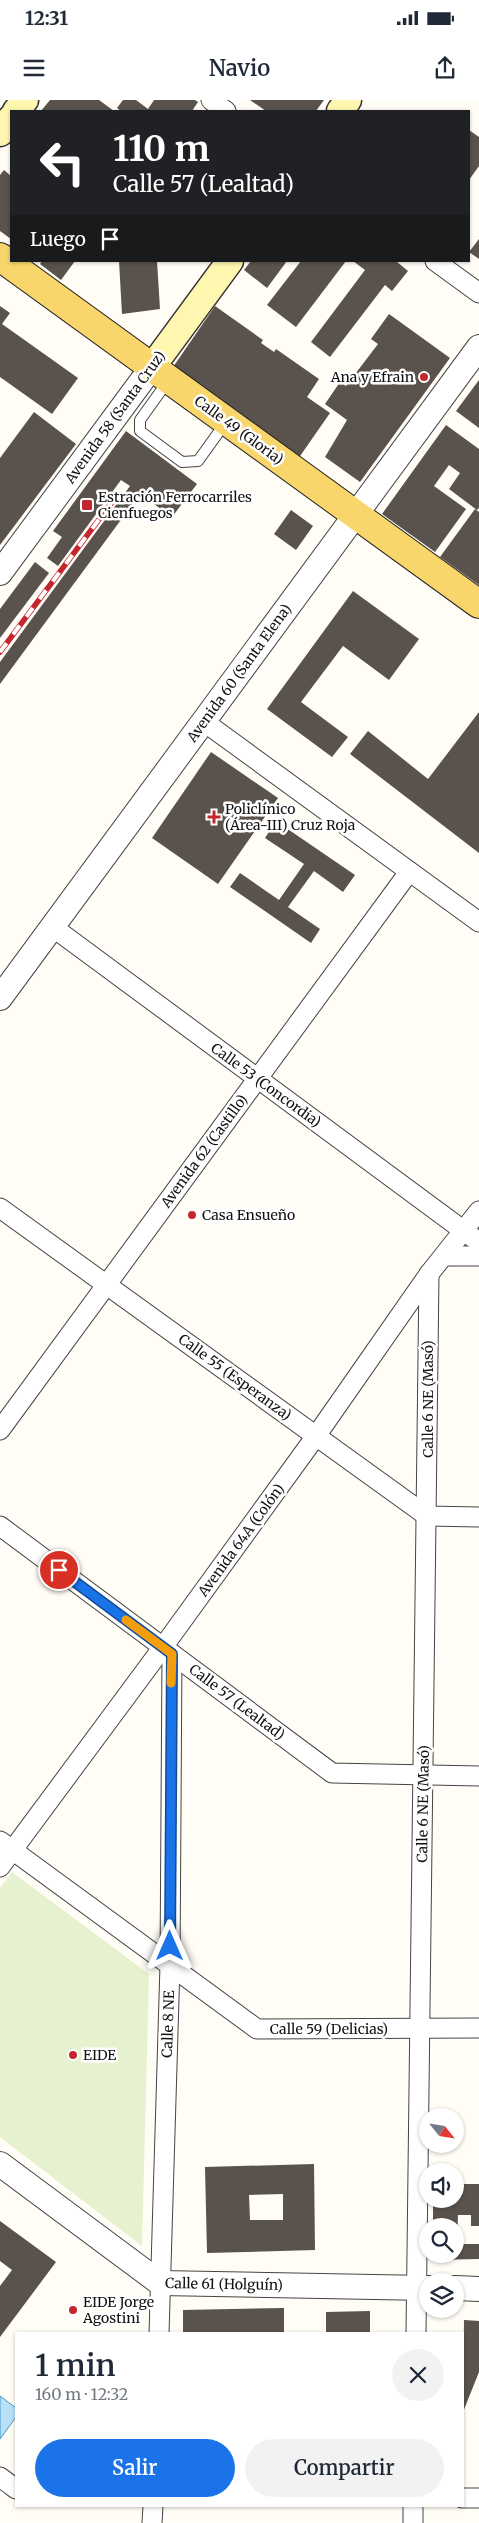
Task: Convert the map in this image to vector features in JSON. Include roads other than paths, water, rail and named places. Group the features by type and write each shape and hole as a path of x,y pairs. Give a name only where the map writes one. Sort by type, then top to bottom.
{"main road":[{"path":"17,110 25,100"},
{"path":"0,134 10,119"},
{"name":"Calle 49 (Gloria)","path":"0,256 479,604"},
{"name":"Avenida 58 (Santa Cruz)","path":"161,373 229,262"}],"street":[{"path":"211,100 225,110"},
{"path":"436,262 479,293"},
{"name":"Avenida 60 (Santa Elena)","path":"0,998 54,928 203,721 479,347"},
{"name":"Avenida 58 (Santa Cruz)","path":"0,572 161,373"},
{"path":"203,721 479,922"},
{"name":"Avenida 62 (Castillo)","path":"0,1430 409,872"},
{"name":"Calle 53 (Concordia)","path":"54,928 472,1236"},
{"name":"Calle 55 (Esperanza)","path":"0,1208 427,1516"},
{"name":"Avenida 64A (Colón)","path":"0,1866 6,1845 168,1651 429,1274 444,1256 472,1236 479,1212"},
{"path":"444,1256 479,1256"},
{"name":"Calle 6 NE (Masó)","path":"422,2273 420,2028 429,1274"},
{"path":"427,1516 479,1517"},
{"name":"Calle 57 (Lealtad)","path":"0,1526 332,1773 423,1777 479,1776"},
{"name":"Calle 8 NE","path":"159,2332 170,1965 168,1651"},
{"name":"Calle 59 (Delicias)","path":"6,1845 257,2029 479,2028"},
{"name":"Calle 61 (Holguín)","path":"0,2164 160,2283 419,2288"},
{"path":"464,2288 479,2288"},
{"name":"Calle 6 NE (Masó)","path":"416,2332 419,2311"},
{"path":"0,2477 15,2489"},
{"path":"464,2498 479,2498"},
{"path":"152,2507 152,2523"},
{"path":"413,2507 413,2523"}],"lane":[{"path":"161,373 140,420 140,431 182,462 198,461 227,421"}],"water":[{"path":"0,2396 15,2407 15,2418 0,2439"}],"railway":[{"path":"0,652 115,498"}],"place":[{"name":"Ana y Efrain","path":"424,377"},
{"name":"Estración Ferrocarriles Cienfuegos","path":"87,505"},
{"name":"Policlínico (Área-III) Cruz Roja","path":"214,817"},
{"name":"Casa Ensueño","path":"192,1215"},
{"name":"EIDE","path":"73,2055"},
{"name":"EIDE Jorge Agostini","path":"73,2310"}]}
